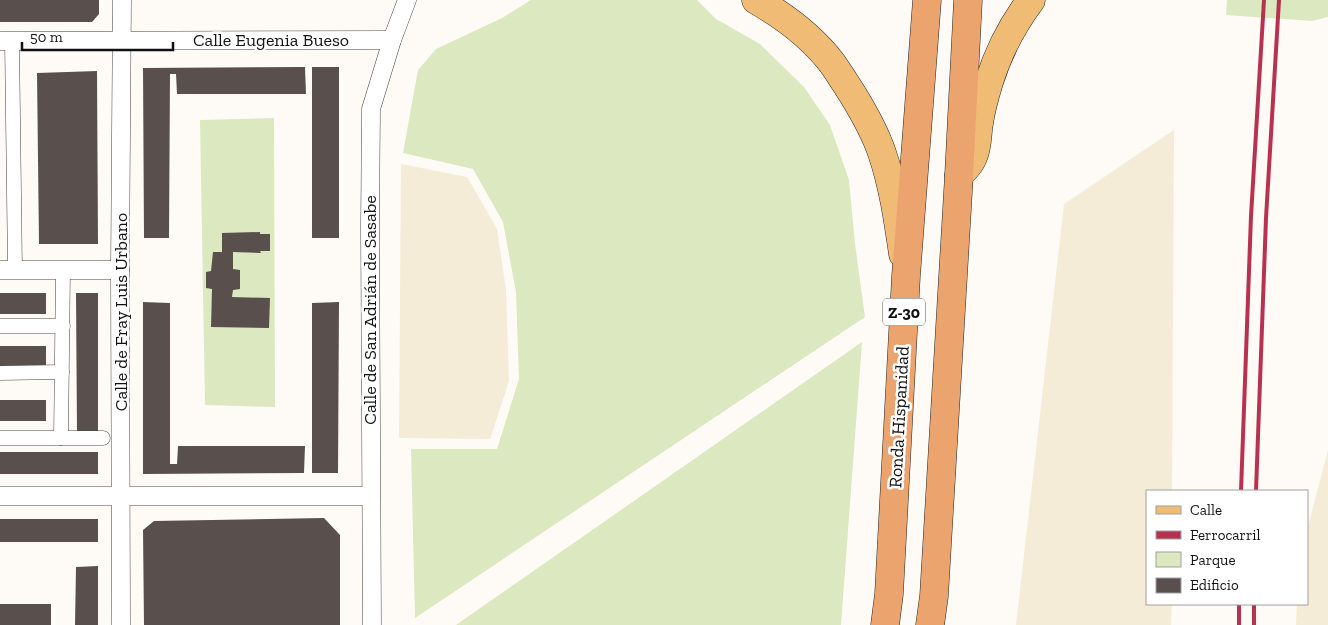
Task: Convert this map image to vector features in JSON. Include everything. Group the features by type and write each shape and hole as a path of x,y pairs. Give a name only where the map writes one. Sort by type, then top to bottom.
{"highway":[{"name":"Ronda Hispanidad","path":"885,625 890,594 906,276 927,0"},
{"name":"Z-30","path":"930,625 934,596 968,0"}],"main road":[{"path":"756,0 785,18 816,45 832,64 862,108 879,146 889,176 906,276"},
{"path":"959,175 969,166 974,155 979,120 1000,54 1031,0"}],"street":[{"name":"Calle de Fray Luis Urbano","path":"121,625 120,270 122,0"},
{"name":"Calle de San Adrián de Sasabe","path":"372,625 371,109 392,40 407,0"},
{"name":"Calle Eugenia Bueso","path":"6,41 392,40"},
{"path":"6,41 8,270 120,270"},
{"path":"61,438 63,270"},
{"path":"0,326 62,326"},
{"path":"0,373 62,372"},
{"path":"0,438 103,438"},
{"path":"0,496 372,496"}],"shaded area":[{"path":"1174,130 1172,490 1146,490 1146,605 1172,605 1171,625 1016,625 1064,204"},
{"path":"401,164 467,177 497,229 506,290 509,381 490,439 399,438"},
{"path":"1328,450 1328,625 1296,625 1297,605 1308,605 1308,526"}],"green space":[{"path":"531,0 697,0 716,19 760,44 804,87 830,125 849,180 865,317 415,618 411,449 497,449 519,379 516,292 503,222 473,169 403,153 418,70 436,49 502,18"},
{"path":"1227,0 1328,0 1328,17 1312,21 1226,15"},
{"path":"274,118 275,407 205,405 200,120"},
{"path":"862,342 841,625 456,625"}],"building":[{"path":"0,0 99,0 99,14 92,22 0,22"},
{"path":"305,67 306,94 177,94 176,74 170,74 169,238 144,238 143,68"},
{"path":"312,67 339,67 339,238 312,238"},
{"path":"97,71 98,244 39,244 37,73"},
{"path":"260,232 260,234 270,234 270,251 260,251 261,253 233,252 233,269 240,270 240,289 233,290 232,297 270,298 269,328 211,327 212,289 206,288 206,272 211,271 213,252 222,252 222,233"},
{"path":"0,293 46,293 46,314 0,314"},
{"path":"76,293 98,293 98,433 77,434"},
{"path":"143,302 170,303 170,464 177,464 178,446 305,446 304,473 143,474"},
{"path":"339,302 338,473 312,473 312,303"},
{"path":"0,346 46,346 46,367 0,367"},
{"path":"0,400 46,400 46,421 0,421"},
{"path":"0,452 98,452 98,474 0,474"},
{"path":"324,518 340,535 340,625 144,625 143,530 154,521"},
{"path":"0,519 98,519 98,542 0,542"},
{"path":"98,566 98,625 75,625 76,567"},
{"path":"0,604 51,604 51,625 0,625"}],"railway":[{"path":"1241,490 1251,216 1264,0"},
{"path":"1256,490 1266,218 1279,0"},
{"path":"1239,605 1239,625"},
{"path":"1254,605 1254,625"}]}
